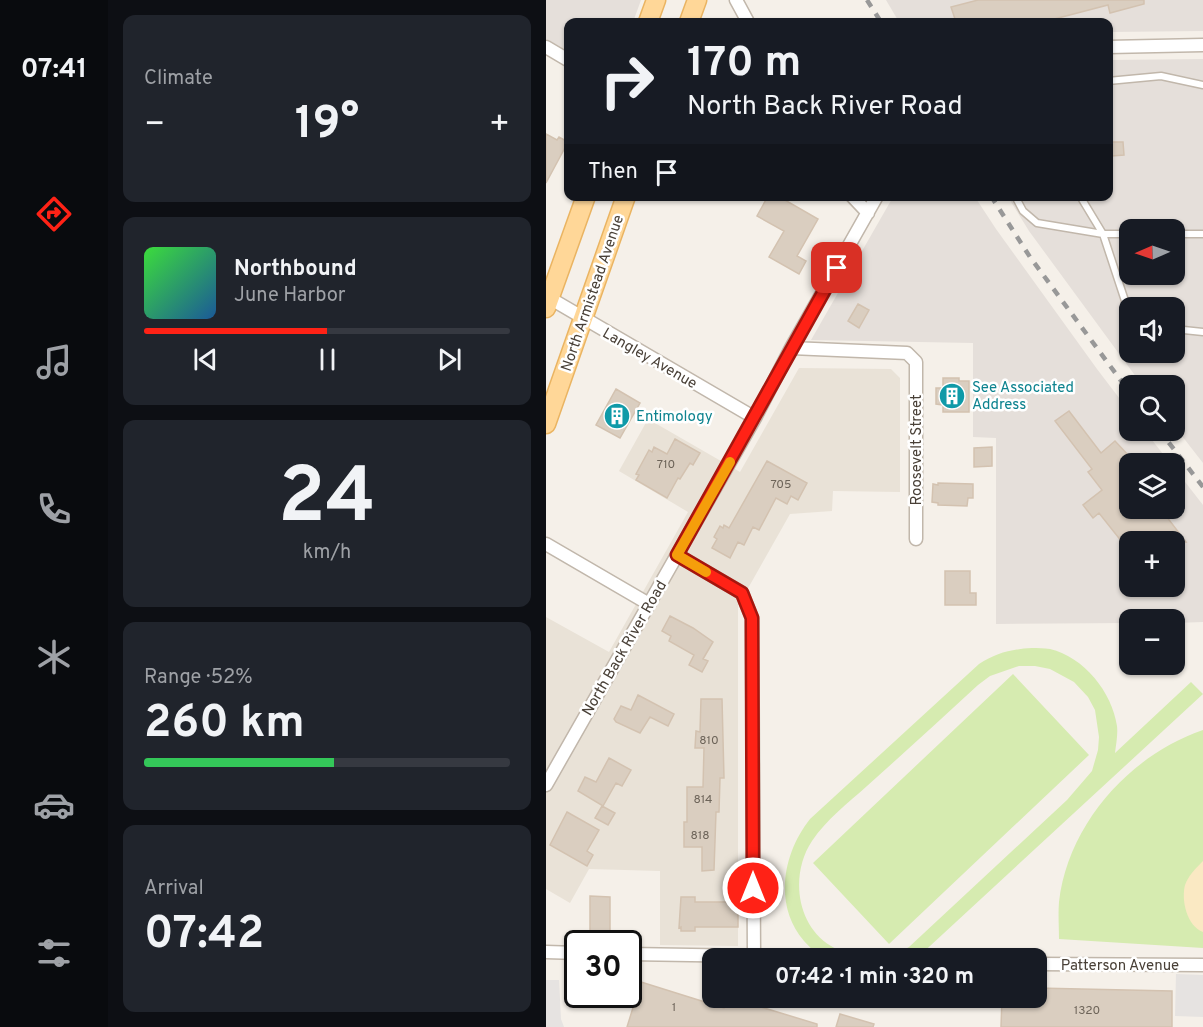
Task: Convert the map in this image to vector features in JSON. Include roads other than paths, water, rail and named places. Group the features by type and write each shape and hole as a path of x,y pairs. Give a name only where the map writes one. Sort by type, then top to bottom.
{"main road":[{"path":"649,18 656,0"},
{"path":"690,18 697,0"},
{"path":"547,301 584,201"},
{"name":"North Armistead Avenue","path":"546,424 624,201"}],"street":[{"path":"736,0 746,18"},
{"path":"1113,47 1203,45"},
{"path":"546,46 564,57"},
{"path":"857,201 868,213"},
{"name":"North Back River Road","path":"546,785 755,418 791,348 874,201"},
{"name":"Langley Avenue","path":"547,301 583,319 755,418"},
{"name":"Roosevelt Street","path":"791,348 907,353 916,362 916,539"},
{"path":"546,544 649,604"},
{"path":"642,954 754,956 752,618 742,593 677,555"},
{"path":"546,952 564,953"},
{"name":"Patterson Avenue","path":"1047,964 1203,965"}],"lane":[{"path":"1113,81 1161,76 1203,85"},
{"path":"1018,201 1023,211 1037,223 1103,234 1119,234"},
{"path":"1083,201 1103,234 1124,297"},
{"path":"1185,234 1203,234"},
{"path":"1185,330 1203,332"}],"railway":[{"path":"867,0 878,18"},
{"path":"994,201 1030,257 1119,378"},
{"path":"1167,441 1203,487"}],"place":[{"name":"See Associated Address","path":"952,396"},
{"name":"Entimology","path":"617,416"}]}
